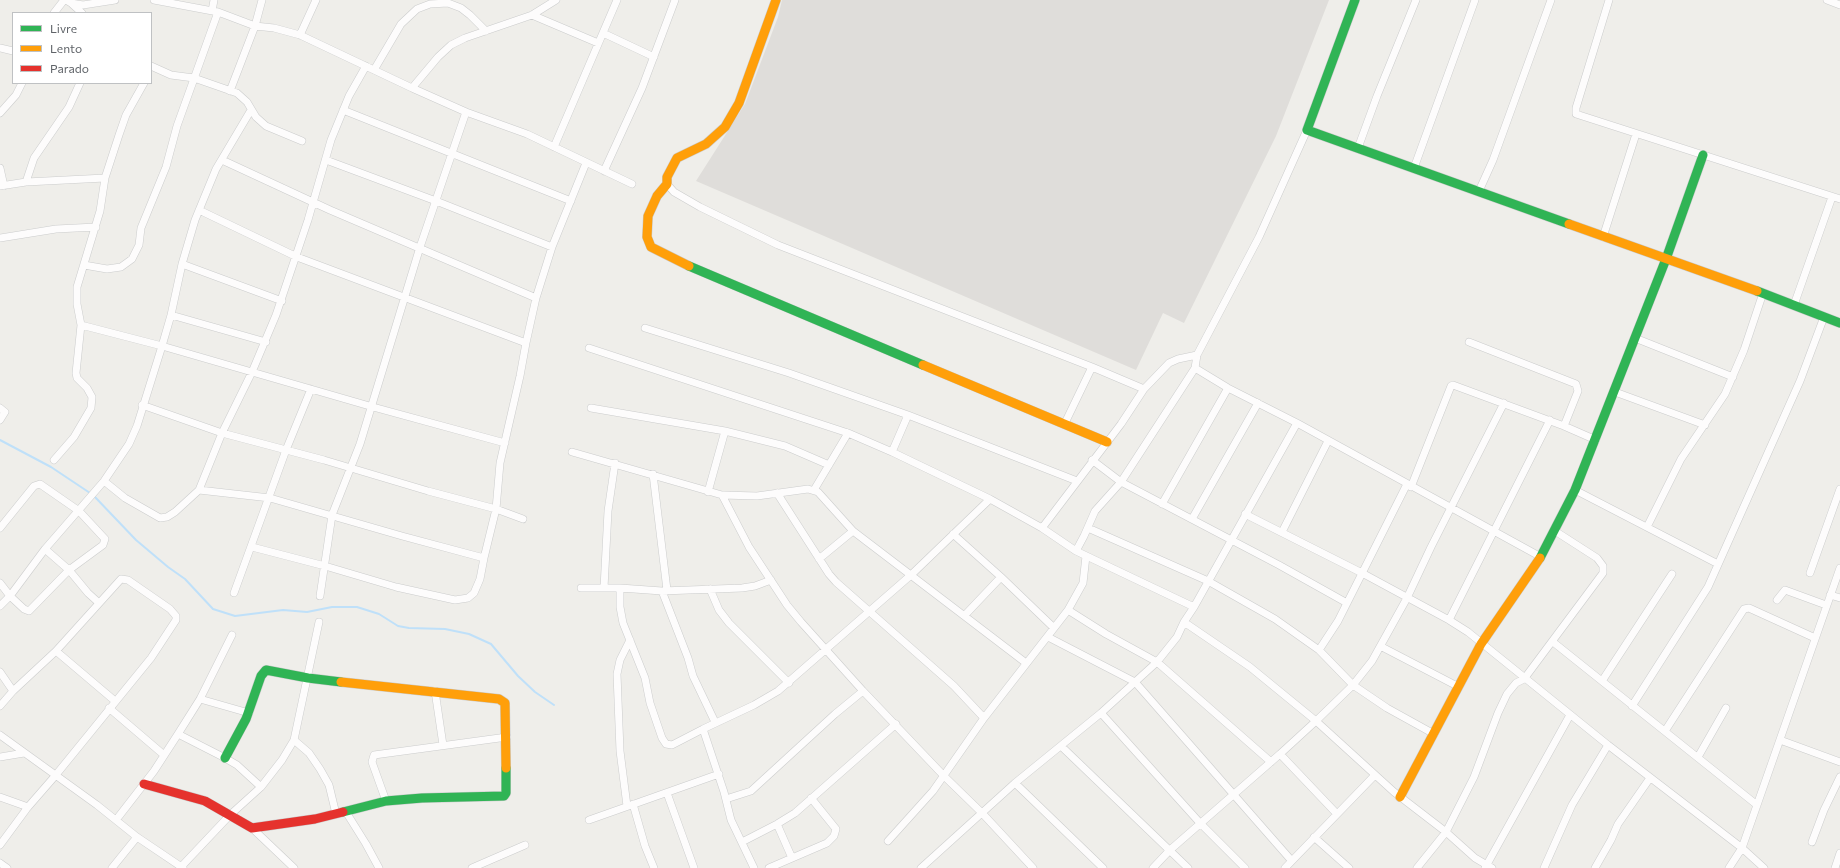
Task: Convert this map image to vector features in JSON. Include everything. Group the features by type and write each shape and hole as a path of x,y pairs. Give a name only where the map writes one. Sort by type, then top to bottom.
{"street":[{"path":"55,12 67,1 92,4 114,0"},
{"path":"154,0 215,12 255,26 274,28 300,35 466,112 527,134 554,146 586,163 632,184"},
{"path":"84,265 107,269 121,267 132,258 139,245 141,228 166,167 177,126 215,12 214,0"},
{"path":"230,91 255,26 262,0"},
{"path":"300,35 316,0"},
{"path":"412,88 438,57 451,45 465,38 532,15 556,0"},
{"path":"554,146 617,0"},
{"path":"604,171 654,57 675,0"},
{"path":"776,0 739,102 730,118 720,132 706,144 677,158 667,177 667,184 651,206 647,222 648,242 651,247 659,252 836,328 1065,423 1107,442"},
{"path":"1076,551 1095,511 1121,482 1195,368 1197,355 1259,237 1307,130 1355,0"},
{"path":"1358,148 1377,96 1416,0"},
{"path":"1414,168 1475,0"},
{"path":"1479,191 1493,160 1551,0"},
{"path":"1609,0 1575,112 1578,116 1840,199"},
{"path":"1827,0 1840,4"},
{"path":"67,1 81,12"},
{"path":"374,70 402,24 417,10 430,4 448,3 461,8 486,31"},
{"path":"532,15 598,43"},
{"path":"602,33 654,57"},
{"path":"0,48 12,51"},
{"path":"152,66 171,75 194,78 230,91 242,98 260,120 271,130 302,141"},
{"path":"104,481 125,498 160,518 167,517 175,512 199,490 222,433 266,342 297,257 331,140 343,110 366,66"},
{"path":"0,112 16,95 22,84"},
{"path":"26,182 34,158 69,107 80,84"},
{"path":"54,460 83,423 92,403 90,392 77,378 76,372 81,325 77,304 76,287 96,227 104,196 105,178 126,115 143,84"},
{"path":"0,606 10,596 45,549 104,481 129,444 162,346 171,315 182,264 199,210 222,160 251,110"},
{"path":"343,110 571,201"},
{"path":"320,596 332,515 373,407 404,297 466,112"},
{"path":"1307,130 1763,293 1840,323"},
{"path":"1603,236 1636,134"},
{"path":"1400,797 1481,644 1541,557 1575,490 1615,392 1666,259 1703,155"},
{"path":"222,160 314,202 420,247 490,280 536,298"},
{"path":"326,160 436,201 552,247"},
{"path":"252,547 325,566 396,587 455,600 462,600 474,593 477,587 496,509 497,481 504,443 536,298 552,247 586,163"},
{"path":"0,168 2,186 26,182 105,178"},
{"path":"667,184 674,192 700,208 778,246 1092,367 1144,389"},
{"path":"1794,305 1832,196"},
{"path":"199,210 297,257 526,343"},
{"path":"0,238 56,229 96,227"},
{"path":"182,264 282,301"},
{"path":"1647,527 1681,459 1725,394 1744,350 1763,293"},
{"path":"171,315 266,342"},
{"path":"1632,706 1708,587 1800,381 1824,317"},
{"path":"81,325 162,346 504,443"},
{"path":"645,328 789,373 908,415 1077,481"},
{"path":"1635,338 1733,377"},
{"path":"1469,342 1576,384 1578,391 1564,426"},
{"path":"589,348 848,433 892,452 990,499 1042,528 1076,551 1194,607"},
{"path":"1042,528 1107,442 1144,389 1169,363 1178,359 1197,355"},
{"path":"1065,423 1092,367"},
{"path":"1195,368 1228,388 1297,423 1541,557"},
{"path":"1319,650 1347,603 1409,485 1451,386 1456,384 1550,420 1596,440"},
{"path":"1162,504 1228,388"},
{"path":"234,592 270,498 286,450 311,389"},
{"path":"1615,392 1705,425"},
{"path":"1192,519 1258,403"},
{"path":"1153,868 1170,850 1316,721 1353,685 1382,647 1504,403"},
{"path":"142,405 222,433 496,509 523,519"},
{"path":"0,408 5,412 0,420"},
{"path":"591,408 725,431 785,446 829,465"},
{"path":"892,452 908,415"},
{"path":"1449,620 1550,420"},
{"path":"921,868 1015,783 1101,713 1157,662 1177,636 1194,607 1297,423"},
{"path":"708,492 725,431"},
{"path":"814,490 848,433"},
{"path":"1282,532 1328,441"},
{"path":"572,452 615,463 722,495 757,496 804,489 814,490 821,495 853,531 1026,663"},
{"path":"1092,460 1121,482 1231,539 1347,603"},
{"path":"604,588 608,511 615,463"},
{"path":"653,474 665,590 693,676 715,722"},
{"path":"0,528 37,485 42,485 79,511 105,540 103,544 69,570 29,611 24,609 10,596 0,583"},
{"path":"1810,573 1840,489"},
{"path":"199,490 270,498 484,558"},
{"path":"1575,490 1718,564"},
{"path":"777,493 819,559 836,582 954,686 984,718"},
{"path":"722,495 749,547 787,605 825,650 863,691 944,776 982,813 1033,868"},
{"path":"620,588 620,613 645,678 650,703 662,738 666,744 672,745 715,722 754,706 789,683 911,575 990,499"},
{"path":"1245,514 1362,573 1449,620 1650,778 1742,848 1764,868"},
{"path":"1088,528 1208,581 1275,619 1319,650 1353,685 1387,708 1434,734"},
{"path":"819,559 853,531"},
{"path":"1417,868 1446,832 1474,778 1498,713 1507,694 1516,683 1524,679 1603,572 1603,566 1600,561 1555,531"},
{"path":"953,534 1001,577 1054,628"},
{"path":"45,549 69,570 88,593 99,603"},
{"path":"888,841 925,801 984,718 1068,610 1082,582 1086,556"},
{"path":"1729,868 1742,848 1840,568"},
{"path":"1602,681 1672,574"},
{"path":"965,615 1001,577"},
{"path":"0,706 13,691 56,651 99,603 124,578 170,609 176,616 176,620 151,658 28,807 0,845"},
{"path":"581,588 665,590 746,588 771,580"},
{"path":"710,589 719,610 729,624 789,683"},
{"path":"1777,600 1784,590 1826,605"},
{"path":"1830,595 1840,598"},
{"path":"1665,731 1744,609 1749,608 1815,638"},
{"path":"1068,610 1106,634 1157,662 1271,762"},
{"path":"0,735 181,868 230,815 261,787 282,760 294,740 319,622"},
{"path":"1184,622 1250,667 1316,721 1400,797 1446,832 1487,867 1570,715"},
{"path":"116,820 144,784 178,734 200,698 232,635"},
{"path":"1048,637 1135,682 1291,860"},
{"path":"630,640 622,654 617,674 620,751 630,805 654,868"},
{"path":"1552,642 1757,805"},
{"path":"1382,647 1458,687"},
{"path":"56,651 115,701"},
{"path":"225,758 248,713 261,676 266,670 308,678 435,691 503,701 505,703 507,737 506,793 504,796 422,798 386,801 341,813 294,823 252,828"},
{"path":"0,672 13,691"},
{"path":"435,691 443,745"},
{"path":"726,799 751,791 863,691"},
{"path":"200,698 248,713"},
{"path":"109,708 164,755"},
{"path":"1698,757 1726,708"},
{"path":"1101,713 1200,823 1245,868"},
{"path":"742,842 795,813 896,724"},
{"path":"703,728 726,799 731,820 754,868"},
{"path":"178,734 225,758 237,766 261,787"},
{"path":"386,801 372,762 374,755 507,737"},
{"path":"294,740 309,753 320,769 329,785 341,813 366,844 379,868"},
{"path":"1780,740 1840,762"},
{"path":"1544,868 1572,805 1608,745"},
{"path":"1061,746 1188,868"},
{"path":"0,757 24,753"},
{"path":"1280,754 1337,814"},
{"path":"589,820 718,774"},
{"path":"1285,868 1291,860 1375,775"},
{"path":"1595,868 1611,840 1618,824 1650,778"},
{"path":"1812,842 1824,810 1840,778"},
{"path":"1015,783 1103,868"},
{"path":"144,784 205,801 252,828 294,868"},
{"path":"666,793 694,868"},
{"path":"0,797 28,807"},
{"path":"769,868 827,843 836,832 836,829 811,798"},
{"path":"777,824 792,858"},
{"path":"112,868 137,837"},
{"path":"1314,837 1349,868"},
{"path":"472,868 525,845"},
{"path":"1835,868 1840,853"},
{"path":"0,863 7,868"}],"shaded area":[{"path":"782,0 1329,0 1276,136 1184,323 1163,313 1136,370 696,181 745,104 778,17"}],"waterway":[{"path":"0,440 51,467 90,493"},
{"path":"94,496 136,540 185,579 213,609 235,616 283,610 307,612 332,607 357,607 379,614 398,626 409,628 445,629 469,634 491,644 518,676 535,692 554,705"}],"traffic: fast":[{"path":"1355,0 1307,130 1569,224"},
{"path":"1540,558 1575,490 1666,259 1703,155"},
{"path":"689,266 923,365"},
{"path":"1757,291 1840,323"},
{"path":"225,758 246,719 261,676 266,670 308,678 341,682"},
{"path":"343,812 386,801 422,798 504,796 506,793 506,768"}],"traffic: slow":[{"path":"689,266 651,247 647,237 648,216 657,196 667,184 667,177 677,158 706,144 725,127 739,103 776,0"},
{"path":"1569,224 1757,291"},
{"path":"923,365 1107,442"},
{"path":"1400,797 1481,644 1540,558"},
{"path":"341,682 499,699 505,703 506,768"}],"traffic: jam":[{"path":"144,784 205,801 252,828 315,819 343,812"}]}
